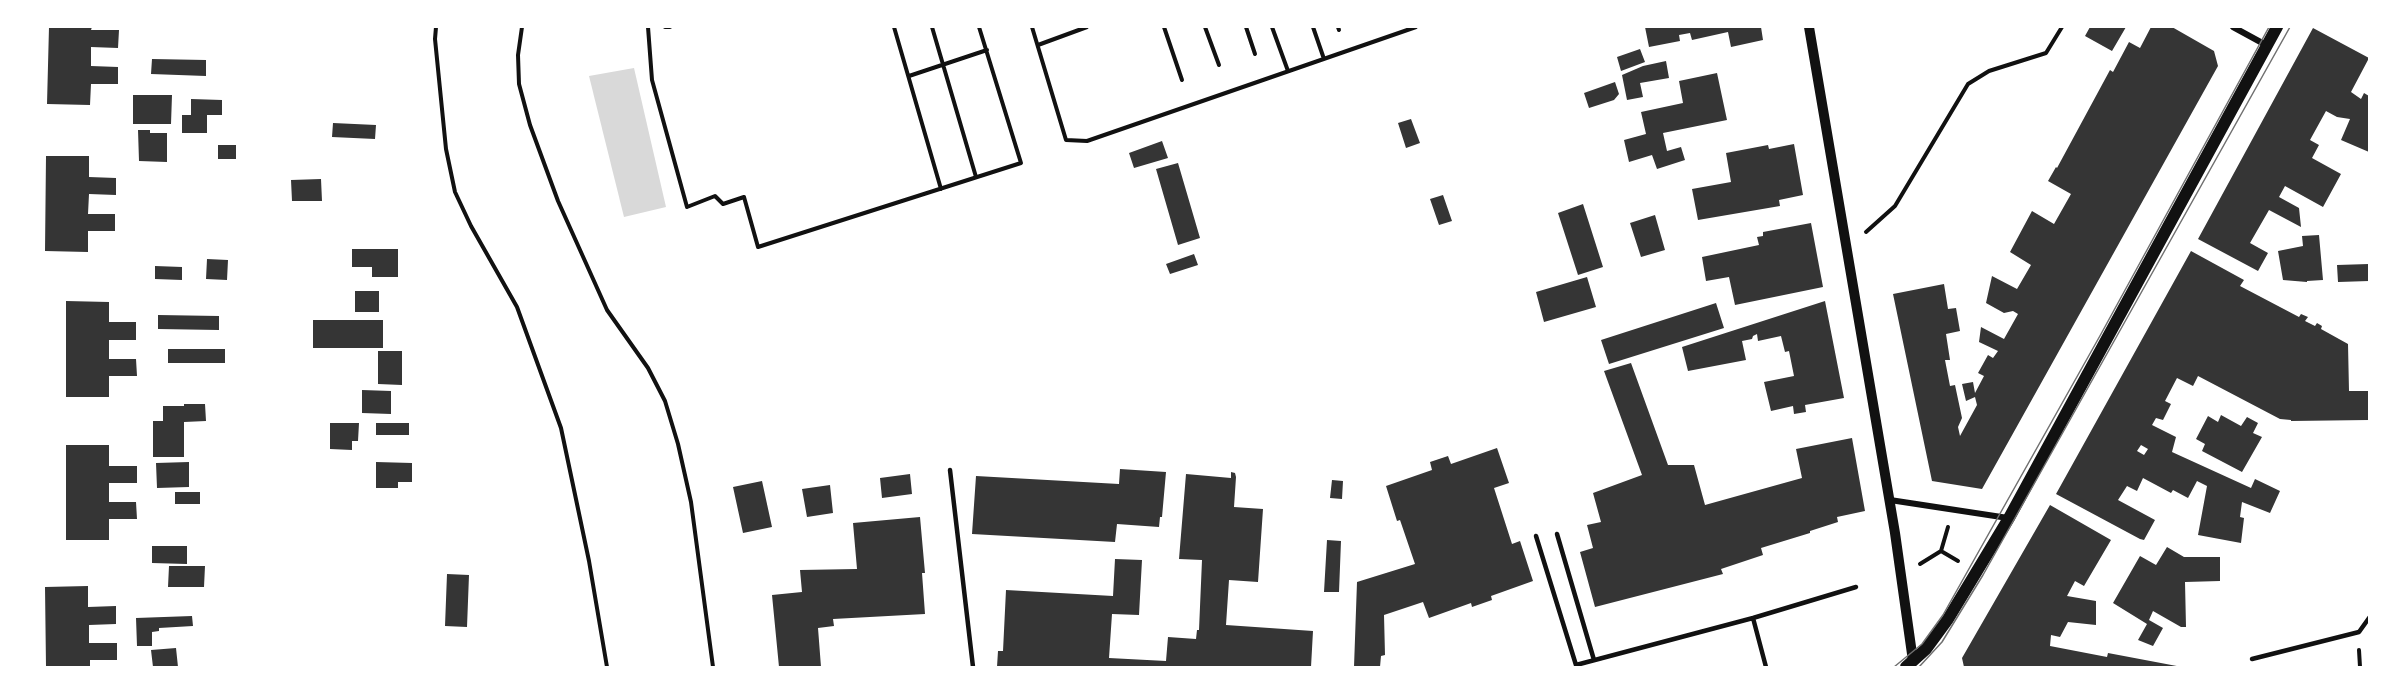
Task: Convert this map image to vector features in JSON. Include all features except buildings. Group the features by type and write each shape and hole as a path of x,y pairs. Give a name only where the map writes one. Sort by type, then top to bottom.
{"main road":[{"path":"1912,665 1948,619 2009,518 2277,27"}],"street":[{"path":"1809,27 1890,500 1912,665"},
{"path":"2233,27 2267,46"},
{"path":"1890,500 2009,518"}],"lane":[{"path":"950,470 973,667"},
{"path":"1557,534 1594,660"},
{"path":"1536,536 1577,666 1856,587"},
{"path":"1753,618 1766,667"},
{"path":"2253,659 2359,632 2369,618"}],"path":[{"path":"436,27 446,149 455,192 471,226 517,307 561,428 589,561 607,667"},
{"path":"522,27 518,56 519,84 530,125 558,201 607,310 648,368 665,401 678,444 691,502 713,667"},
{"path":"648,27 652,80 687,207 715,196 723,204 744,197 758,247 1021,163 979,27"},
{"path":"665,27 670,27"},
{"path":"894,27 941,189"},
{"path":"932,27 976,177"},
{"path":"1032,27 1066,140 1088,141 1416,27"},
{"path":"1038,45 1087,27"},
{"path":"1164,27 1182,80"},
{"path":"1205,27 1220,65"},
{"path":"1246,27 1256,54"},
{"path":"1272,27 1288,71"},
{"path":"1312,27 1324,59"},
{"path":"1846,249 1895,206 1968,84 1989,71 2046,53 2062,27"},
{"path":"909,76 987,50"}],"shaded area":[{"path":"634,68 666,207 624,217 589,76"}],"tram line":[{"path":"1894,667 1922,644 1943,615 2101,334 2269,27"},
{"path":"1919,667 1942,642 1983,575 2290,27"}]}
